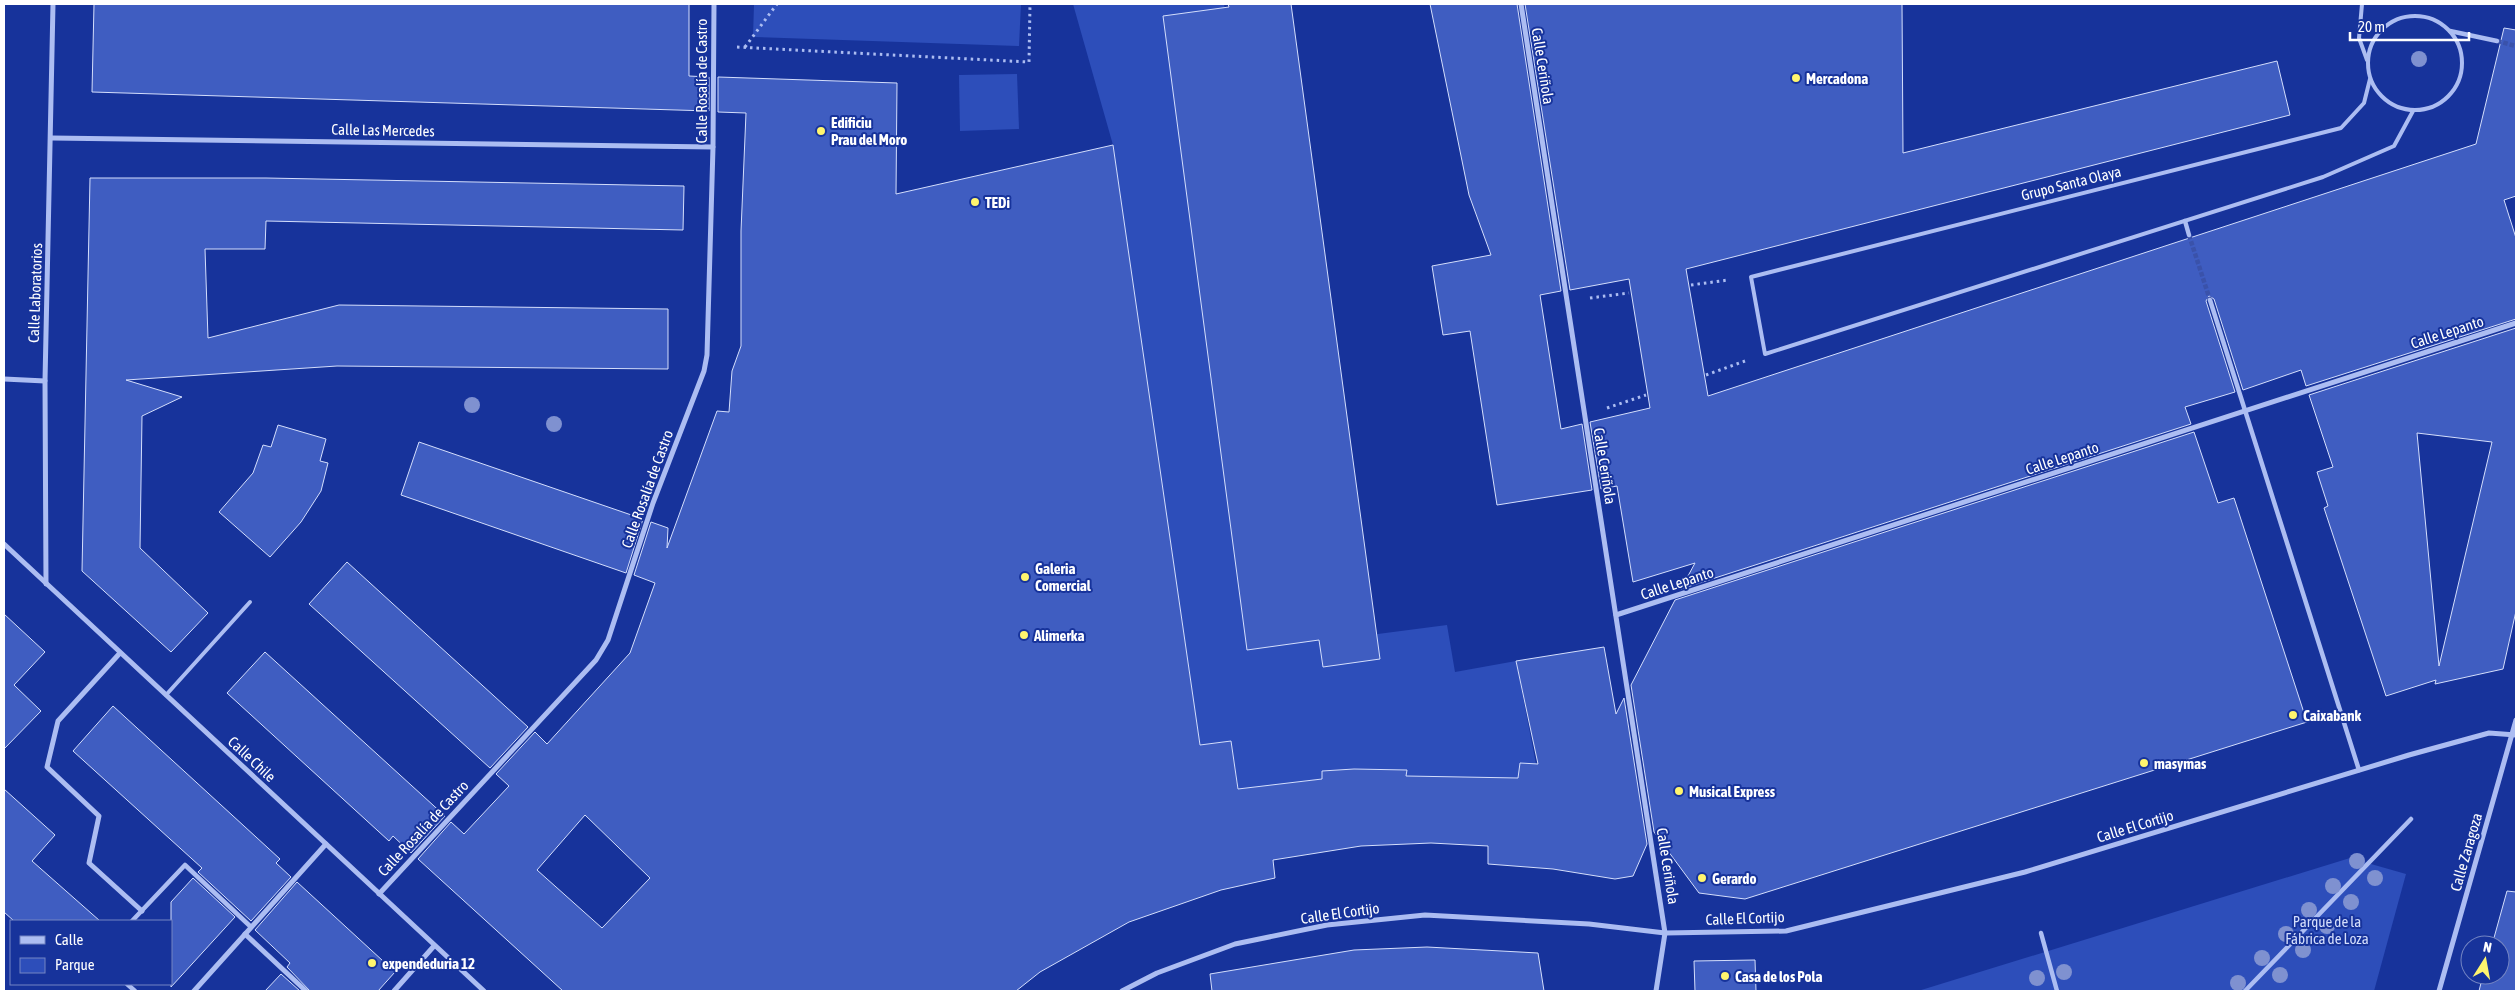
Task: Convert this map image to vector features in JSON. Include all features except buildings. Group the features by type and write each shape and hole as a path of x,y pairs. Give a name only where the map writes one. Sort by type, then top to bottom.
{"street":[{"name":"Calle Laboratorios","path":"46,584 45,381 52,138 53,4"},
{"name":"Calle Rosalía de Castro","path":"379,894 596,660 608,640 654,503 704,371 707,355 713,147 714,4"},
{"name":"Calle Ceriñola","path":"1521,4 1666,933 1656,991"},
{"name":"Grupo Santa Olaya","path":"2450,31 2497,41"},
{"name":"Calle Las Mercedes","path":"52,138 713,147"},
{"path":"2184,221 2189,235"},
{"path":"2210,300 2359,770"},
{"name":"Calle Lepanto","path":"1616,615 2246,412 2516,322"},
{"path":"4,379 45,381"},
{"name":"Calle Chile","path":"4,544 484,991"},
{"path":"120,652 58,721 47,767 99,816 89,863 142,911"},
{"name":"Calle Zaragoza","path":"2438,991 2514,735 2516,720"},
{"name":"Calle El Cortijo","path":"1122,991 1157,973 1235,944 1327,926 1415,916 1534,921 1666,933 1786,931 2025,872 2359,770 2489,733 2514,735"},
{"path":"2245,991 2411,819"},
{"path":"194,991 326,844"},
{"path":"133,920 185,865 251,927"},
{"path":"2041,933 2056,991"},
{"path":"245,934 306,991"},
{"path":"394,991 434,946"}],"lane":[{"name":"Grupo Santa Olaya","path":"2362,4 2359,38 2367,61 2370,79 2379,95 2394,106 2412,111"},
{"name":"Grupo Santa Olaya","path":"2367,61 2371,43 2383,27 2398,18 2417,15 2435,20 2450,31"},
{"path":"1751,277 1765,354 2323,177 2394,146 2412,111 2431,108 2447,98 2458,83 2463,65 2460,46 2450,31"},
{"name":"Grupo Santa Olaya","path":"1751,277 2341,128 2364,103 2370,79"},
{"path":"166,695 250,602"}],"path":[{"path":"745,48 777,4"},
{"path":"714,46 1030,62 1030,4"},
{"path":"1691,285 1751,277"},
{"path":"1567,301 1629,293"},
{"path":"1706,375 1765,354"},
{"path":"1585,416 1646,395"}],"green space":[{"path":"754,4 1021,4 1019,46 753,37"},
{"path":"1073,4 1224,4 1324,641 1447,625 1455,672 1516,661 1536,764 1520,763 1518,782 1406,776 1406,770 1376,769 1374,777 1356,776 1355,769 1322,771 1322,779 1267,786 1240,799 1231,741 1200,745 1113,145"},
{"path":"1017,74 1019,129 960,131 959,75"},
{"name":"Parque de la Fábrica de Loza","path":"2350,858 2406,874 2374,991 1918,991"}],"tunnel":[{"path":"2497,41 2516,46"},
{"path":"2189,235 2210,300"}],"place":[{"name":"Mercadona","path":"1796,78"},
{"name":"Edificiu Prau del Moro","path":"821,131"},
{"name":"TEDi","path":"975,202"},
{"name":"Galeria Comercial","path":"1025,577"},
{"name":"Alimerka","path":"1024,635"},
{"name":"Caixabank","path":"2293,715"},
{"name":"masymas","path":"2144,763"},
{"name":"Musical Express","path":"1679,791"},
{"name":"Gerardo","path":"1702,878"},
{"name":"expendeduria 12","path":"372,963"},
{"name":"Casa de los Pola","path":"1725,976"}]}
